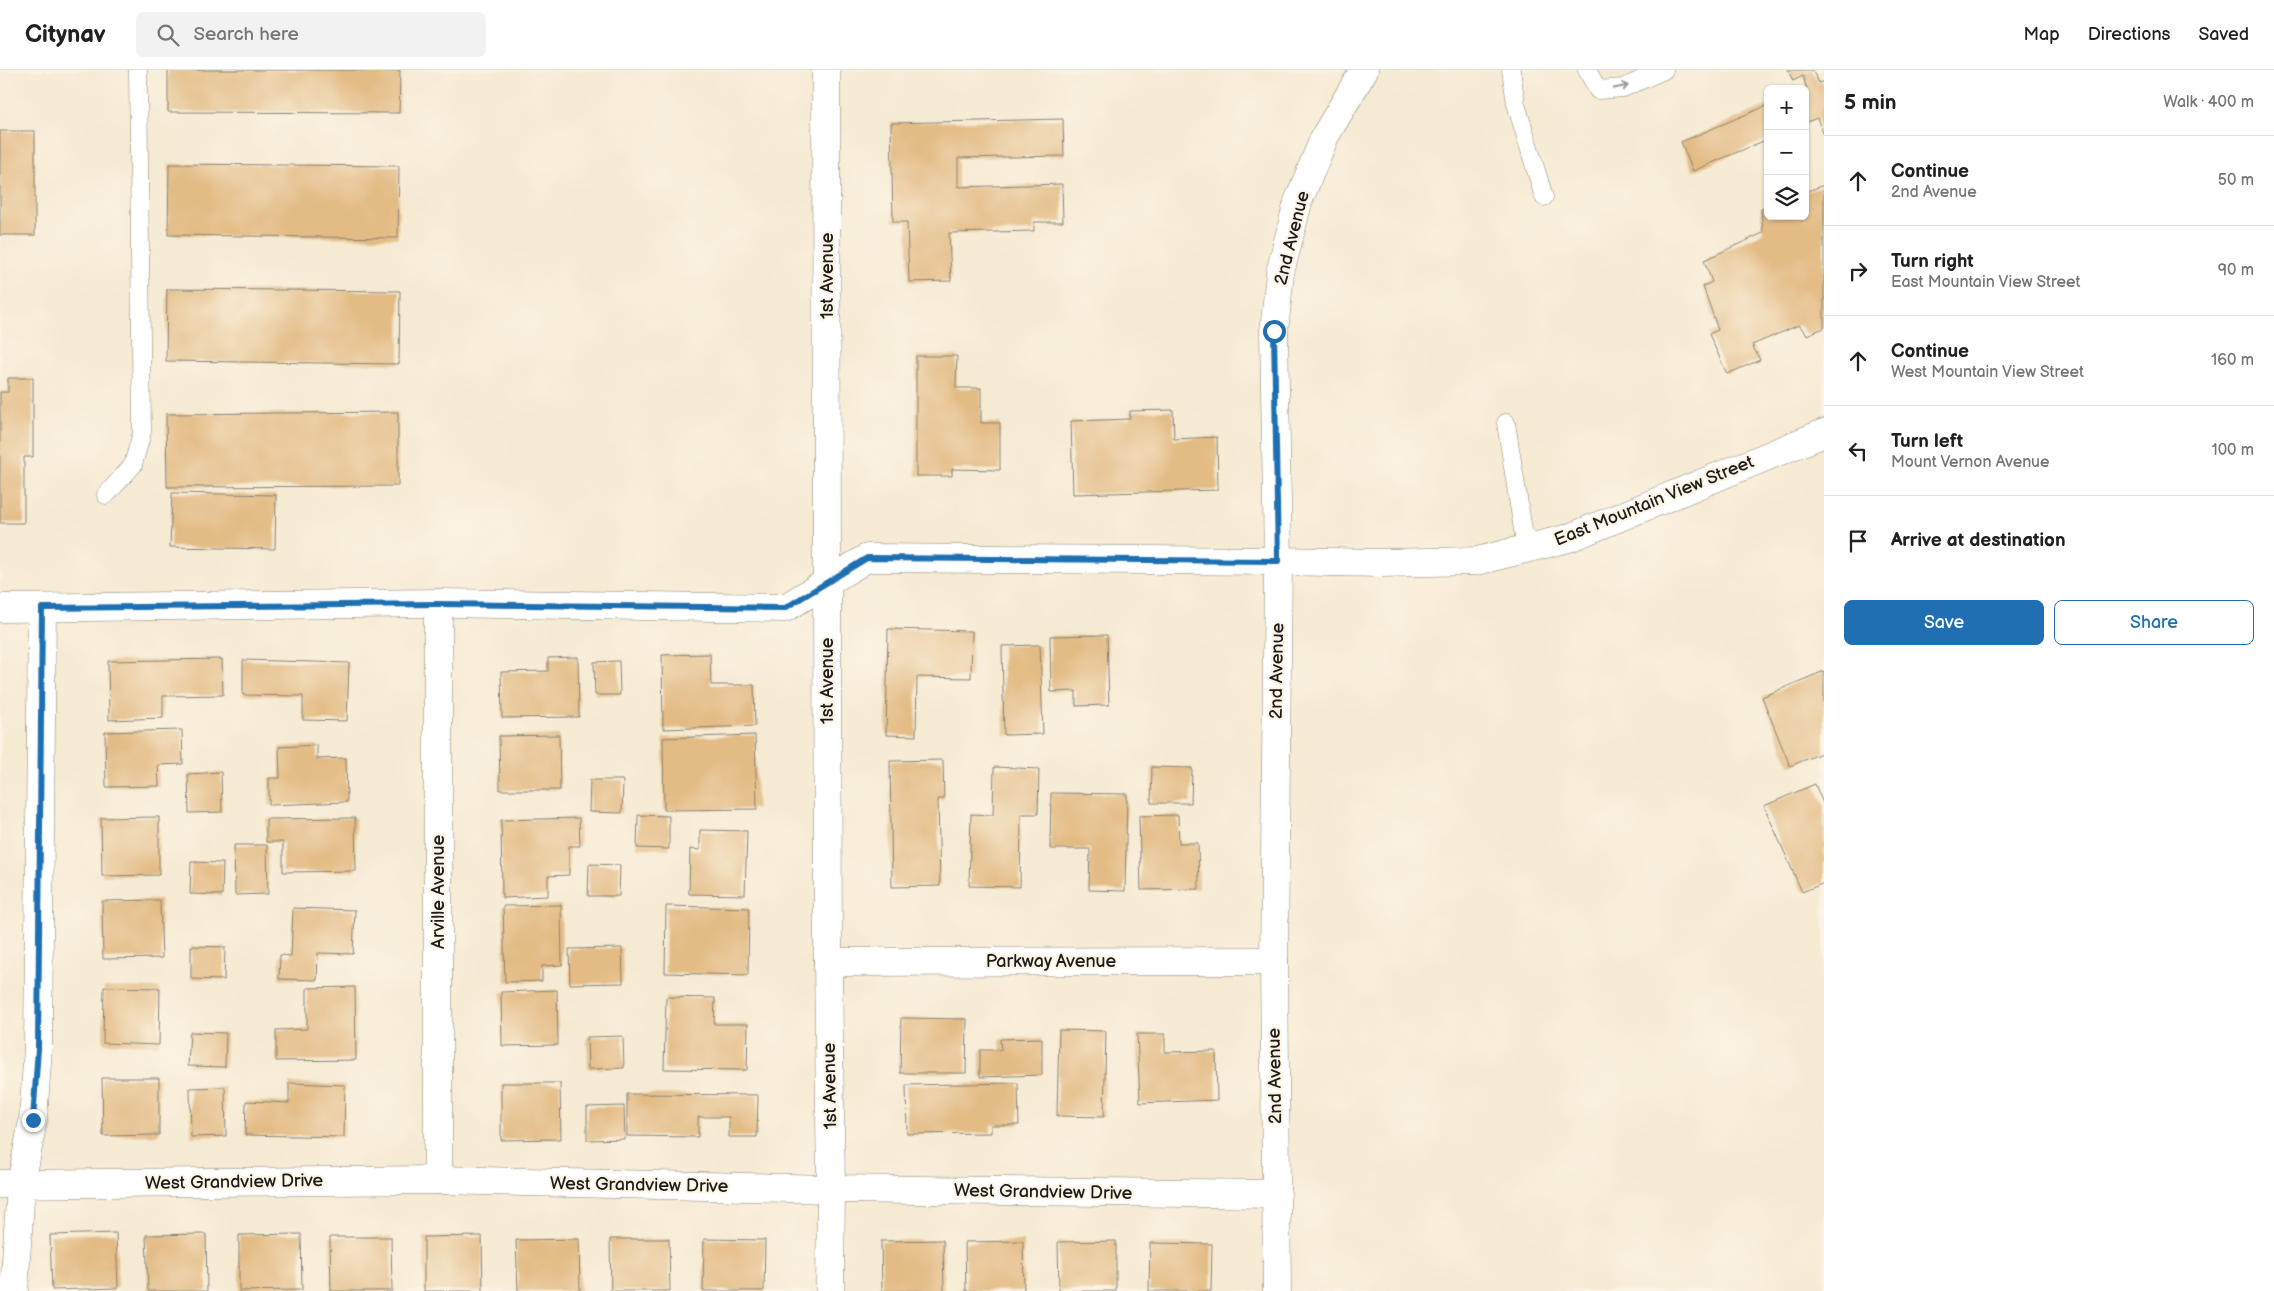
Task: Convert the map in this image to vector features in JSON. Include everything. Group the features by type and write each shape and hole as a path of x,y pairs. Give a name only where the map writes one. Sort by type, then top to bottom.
{"street":[{"name":"1st Avenue","path":"826,70 830,1291"},
{"name":"2nd Avenue","path":"1277,1291 1274,961 1278,561 1274,331 1280,273 1298,202 1325,136 1364,70"},
{"name":"East Mountain View Street","path":"0,608 438,604 785,608 867,558 1278,561 1381,564 1477,561 1569,538 1824,433"},
{"name":"Arville Avenue","path":"438,604 438,1180"},
{"path":"14,1291 11,1185 33,1120 38,1048 42,608"},
{"name":"Parkway Avenue","path":"828,962 1274,961"},
{"name":"West Grandview Drive","path":"11,1185 438,1180 831,1189 1277,1194"}],"lane":[{"path":"106,495 133,466 142,432 138,70"},
{"path":"1511,70 1516,104 1544,197"},
{"path":"1587,70 1598,90 1623,88 1664,70"},
{"path":"1506,423 1526,549"}],"building":[{"path":"168,70 400,70 399,113 168,112"},
{"path":"1788,70 1812,70 1819,83 1824,81 1824,135 1817,118 1809,121 1809,85 1806,85 1803,76 1793,81"},
{"path":"1764,107 1764,141 1693,171 1681,142"},
{"path":"1063,119 1064,156 958,158 958,187 1062,184 1063,222 1034,222 1034,231 949,233 951,281 909,282 907,222 893,222 891,123"},
{"path":"0,131 35,131 35,235 0,235"},
{"path":"169,164 399,166 398,238 168,235"},
{"path":"1824,185 1824,328 1807,335 1799,325 1752,345 1760,360 1727,374 1709,334 1718,330 1703,286 1712,282 1704,260 1763,233 1761,209 1764,208 1764,220 1809,220 1809,191"},
{"path":"167,289 400,291 399,364 166,361"},
{"path":"916,356 957,356 956,388 981,388 981,423 1000,423 1000,470 952,469 952,476 916,476"},
{"path":"8,378 33,378 33,457 24,457 24,523 0,523 0,392 8,392"},
{"path":"1173,410 1174,439 1217,437 1218,490 1073,494 1071,421 1130,419 1130,411"},
{"path":"398,412 398,486 167,487 166,414"},
{"path":"172,493 276,495 275,549 170,547"},
{"path":"888,629 972,631 971,678 917,677 916,736 886,735"},
{"path":"1107,635 1109,705 1076,706 1076,691 1051,692 1050,636"},
{"path":"1040,645 1043,734 1004,735 1002,646"},
{"path":"710,654 711,685 754,685 755,726 663,729 662,655"},
{"path":"578,657 579,717 502,718 501,672 548,671 548,658"},
{"path":"222,659 223,695 163,696 163,718 109,720 108,661"},
{"path":"243,660 349,663 347,721 303,720 303,696 243,695"},
{"path":"619,661 620,695 595,695 594,662"},
{"path":"1824,671 1824,752 1790,766 1762,697"},
{"path":"182,730 183,764 158,765 159,786 106,787 105,732"},
{"path":"559,735 560,790 500,790 499,736"},
{"path":"755,735 757,809 664,810 663,738"},
{"path":"317,745 317,759 346,758 347,802 269,805 269,778 280,778 279,747"},
{"path":"943,760 944,799 938,799 940,886 892,887 890,761"},
{"path":"994,767 1039,769 1038,814 1021,814 1020,887 969,886 971,814 993,815"},
{"path":"1152,767 1192,768 1191,803 1151,803"},
{"path":"221,772 222,812 189,813 188,774"},
{"path":"590,780 623,780 622,813 589,812"},
{"path":"1815,784 1824,806 1824,883 1802,892 1764,806"},
{"path":"1051,793 1127,794 1125,891 1089,890 1090,849 1050,849"},
{"path":"638,815 669,816 669,849 637,848"},
{"path":"1178,815 1179,843 1198,843 1199,889 1141,890 1139,816"},
{"path":"159,817 159,875 102,876 101,818"},
{"path":"355,818 356,871 283,872 283,842 266,842 266,819"},
{"path":"579,818 580,846 569,846 569,875 548,876 548,896 502,898 501,820"},
{"path":"700,830 747,831 745,895 689,894 690,849 700,850"},
{"path":"234,845 267,845 268,894 235,895"},
{"path":"191,862 223,863 222,895 190,894"},
{"path":"589,864 620,865 619,896 588,896"},
{"path":"160,900 162,958 103,959 102,901"},
{"path":"561,905 562,965 542,966 542,981 505,982 503,906"},
{"path":"666,906 749,908 748,975 665,973"},
{"path":"293,908 355,910 353,954 318,953 317,980 279,979 280,955 291,956"},
{"path":"191,946 225,947 224,980 191,979"},
{"path":"622,948 623,983 570,984 569,949"},
{"path":"104,987 160,988 159,1045 103,1043"},
{"path":"355,987 356,1060 276,1061 276,1030 307,1029 307,988"},
{"path":"557,990 558,1045 502,1046 501,992"},
{"path":"666,997 715,998 714,1024 748,1024 747,1070 664,1069"},
{"path":"901,1018 967,1019 966,1073 900,1073"},
{"path":"1059,1030 1106,1031 1104,1117 1057,1116"},
{"path":"190,1032 226,1033 225,1067 188,1066"},
{"path":"1137,1034 1165,1034 1165,1052 1216,1051 1217,1100 1140,1103"},
{"path":"623,1036 624,1068 588,1069 587,1037"},
{"path":"1042,1038 1042,1075 980,1077 980,1050 1001,1050 1000,1039"},
{"path":"102,1078 159,1078 159,1135 103,1136"},
{"path":"289,1083 345,1085 344,1137 245,1135 246,1101 289,1103"},
{"path":"501,1083 560,1083 561,1139 501,1140"},
{"path":"1018,1083 1019,1125 991,1125 991,1133 907,1134 906,1085"},
{"path":"225,1087 226,1136 191,1137 190,1088"},
{"path":"627,1094 758,1095 757,1137 729,1137 729,1117 698,1117 698,1137 627,1136"},
{"path":"624,1106 625,1139 587,1140 587,1107"},
{"path":"116,1233 118,1288 52,1290 50,1235"},
{"path":"206,1234 207,1291 148,1291 146,1235"},
{"path":"301,1234 302,1290 239,1291 239,1235"},
{"path":"482,1236 483,1291 424,1291 424,1237"},
{"path":"330,1237 391,1237 392,1291 331,1291"},
{"path":"579,1239 580,1291 518,1291 516,1240"},
{"path":"610,1239 669,1239 670,1291 611,1291"},
{"path":"704,1239 765,1240 764,1291 703,1291"},
{"path":"943,1240 944,1291 882,1291 881,1241"},
{"path":"1023,1241 1024,1291 966,1291 965,1242"},
{"path":"1116,1241 1116,1291 1059,1291 1058,1242"},
{"path":"1150,1243 1212,1244 1211,1291 1149,1291"}],"route":[{"path":"33,1120 38,1048 42,608 438,604 785,608 867,558 1278,561 1274,331"}]}
